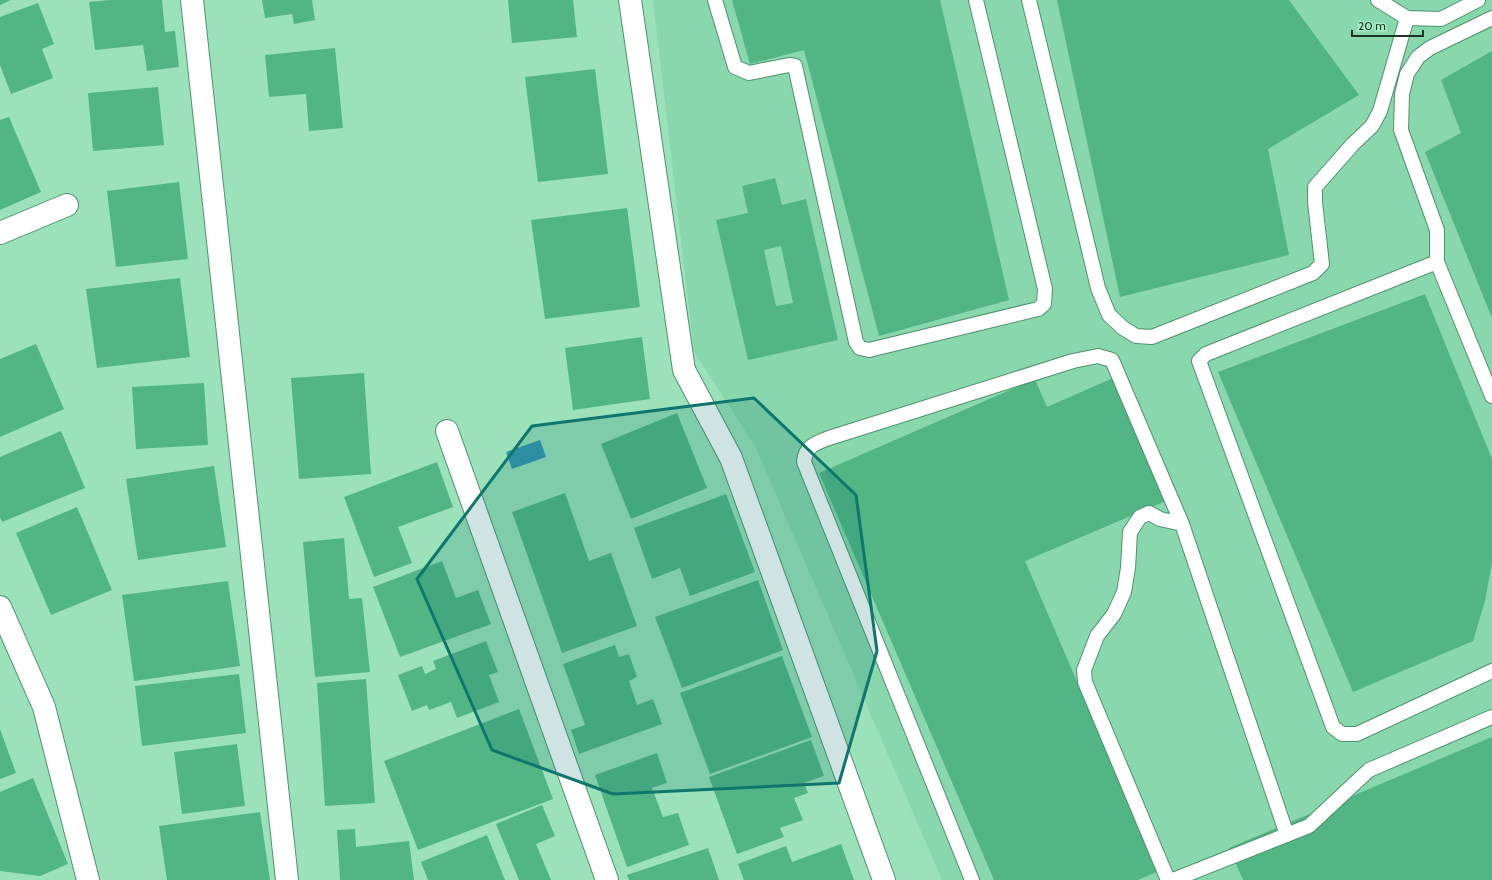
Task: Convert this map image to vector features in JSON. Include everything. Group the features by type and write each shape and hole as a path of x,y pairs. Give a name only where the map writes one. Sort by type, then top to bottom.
{"street":[{"path":"192,0 286,880"},
{"path":"630,0 684,370 732,458 884,880"},
{"path":"0,233 67,205"},
{"path":"447,432 607,880"},
{"path":"0,609 44,707 88,880"}],"lane":[{"path":"715,0 735,67 749,73 789,65 795,66 856,342 860,348 869,350 1038,309 1044,304 1045,289 976,0"},
{"path":"1029,0 1098,288 1109,315 1123,328 1136,336 1152,337 1313,273 1322,264 1315,202 1315,186 1353,144 1372,126 1380,111 1407,18"},
{"path":"1378,0 1407,18 1441,19 1478,0"},
{"path":"1492,18 1430,48 1418,57 1407,74 1402,94 1401,130 1437,230 1437,262 1492,396"},
{"path":"1437,262 1206,354 1199,361 1333,727 1342,734 1358,734 1492,671"},
{"path":"972,880 804,462 805,453 812,445 829,438 1073,361 1098,356 1112,360 1182,524 1287,835"},
{"path":"1168,880 1094,708 1085,682 1084,670 1097,636 1114,614 1124,592 1128,568 1130,532 1140,517 1149,513 1160,519 1182,524"},
{"path":"1172,880 1309,826 1369,770 1492,717"}],"highlighted area":[{"path":"754,398 856,495 877,651 839,783 613,794 492,750 417,579 532,426"}],"shaded area":[{"path":"653,0 1492,0 1492,880 942,880 755,446 694,352"}],"water":[{"path":"540,440 546,457 512,469 506,452"}],"building":[{"path":"0,0 11,0 0,5"},
{"path":"110,0 162,0 165,32 175,31 179,67 147,71 143,45 95,50 89,2"},
{"path":"262,0 312,0 315,20 294,24 292,14 265,18"},
{"path":"508,0 573,0 577,37 512,43"},
{"path":"732,0 940,0 1009,300 879,336 804,50 750,64"},
{"path":"1057,0 1289,0 1359,95 1268,149 1289,255 1120,297"},
{"path":"38,3 54,44 42,49 53,78 11,94 0,65 0,17"},
{"path":"335,48 343,128 309,131 306,94 269,97 265,55"},
{"path":"1492,51 1492,318 1425,152 1461,133 1441,80"},
{"path":"595,69 608,174 538,182 525,77"},
{"path":"158,87 164,145 93,151 88,93"},
{"path":"9,117 41,192 0,210 0,120"},
{"path":"775,178 782,205 806,199 838,340 748,360 716,220 748,213 742,186","holes":["781,246 793,303 776,306 764,250"]},
{"path":"179,182 188,259 116,267 107,191"},
{"path":"627,208 640,307 545,319 531,220"},
{"path":"180,278 190,357 97,368 86,289"},
{"path":"1425,294 1492,459 1492,562 1485,601 1473,641 1353,692 1218,372"},
{"path":"642,337 650,399 573,410 565,348"},
{"path":"36,344 64,409 0,437 0,359"},
{"path":"364,373 371,474 299,479 291,378"},
{"path":"1113,378 1166,501 1025,561 1159,871 1138,880 994,880 819,473 1035,379 1047,407"},
{"path":"204,383 208,445 136,449 132,387"},
{"path":"677,413 707,488 631,519 601,444"},
{"path":"61,431 85,488 2,522 0,517 0,457"},
{"path":"437,462 453,507 398,527 412,563 374,577 344,497"},
{"path":"214,466 226,547 138,560 126,479"},
{"path":"565,493 589,561 611,553 637,626 562,653 512,512"},
{"path":"726,494 755,572 690,596 680,568 652,579 634,528"},
{"path":"77,507 112,590 51,615 16,533"},
{"path":"344,538 349,599 362,598 370,672 315,677 303,542"},
{"path":"442,561 456,598 478,590 491,624 400,657 373,587"},
{"path":"758,580 783,650 682,688 655,617"},
{"path":"228,581 240,666 134,681 122,595"},
{"path":"486,641 498,672 489,675 499,702 457,718 451,702 429,710 427,705 412,711 398,675 422,666 425,674 436,669 433,661"},
{"path":"615,645 619,657 629,654 637,677 629,681 637,705 653,699 662,724 579,754 571,730 585,725 563,664"},
{"path":"782,656 812,737 710,774 680,693"},
{"path":"239,674 246,733 142,746 135,686"},
{"path":"366,679 375,803 325,806 317,683"},
{"path":"519,709 553,799 418,850 384,761"},
{"path":"0,729 16,773 0,779"},
{"path":"1492,737 1492,880 1243,880 1229,848"},
{"path":"811,740 824,776 804,783 808,793 794,798 803,820 780,828 784,837 737,854 709,777"},
{"path":"237,744 245,806 182,814 174,752"},
{"path":"657,753 667,783 652,788 663,817 678,813 689,845 627,867 595,775"},
{"path":"33,778 68,864 40,876 0,871 0,792"},
{"path":"542,805 555,836 536,844 551,880 519,880 496,824"},
{"path":"260,812 270,880 167,880 159,826"},
{"path":"355,829 356,847 409,841 414,880 340,880 337,830"},
{"path":"487,835 505,880 428,880 421,862"},
{"path":"841,844 854,880 744,880 738,864 786,846 792,862"},
{"path":"708,848 719,880 629,880 627,875"}]}
